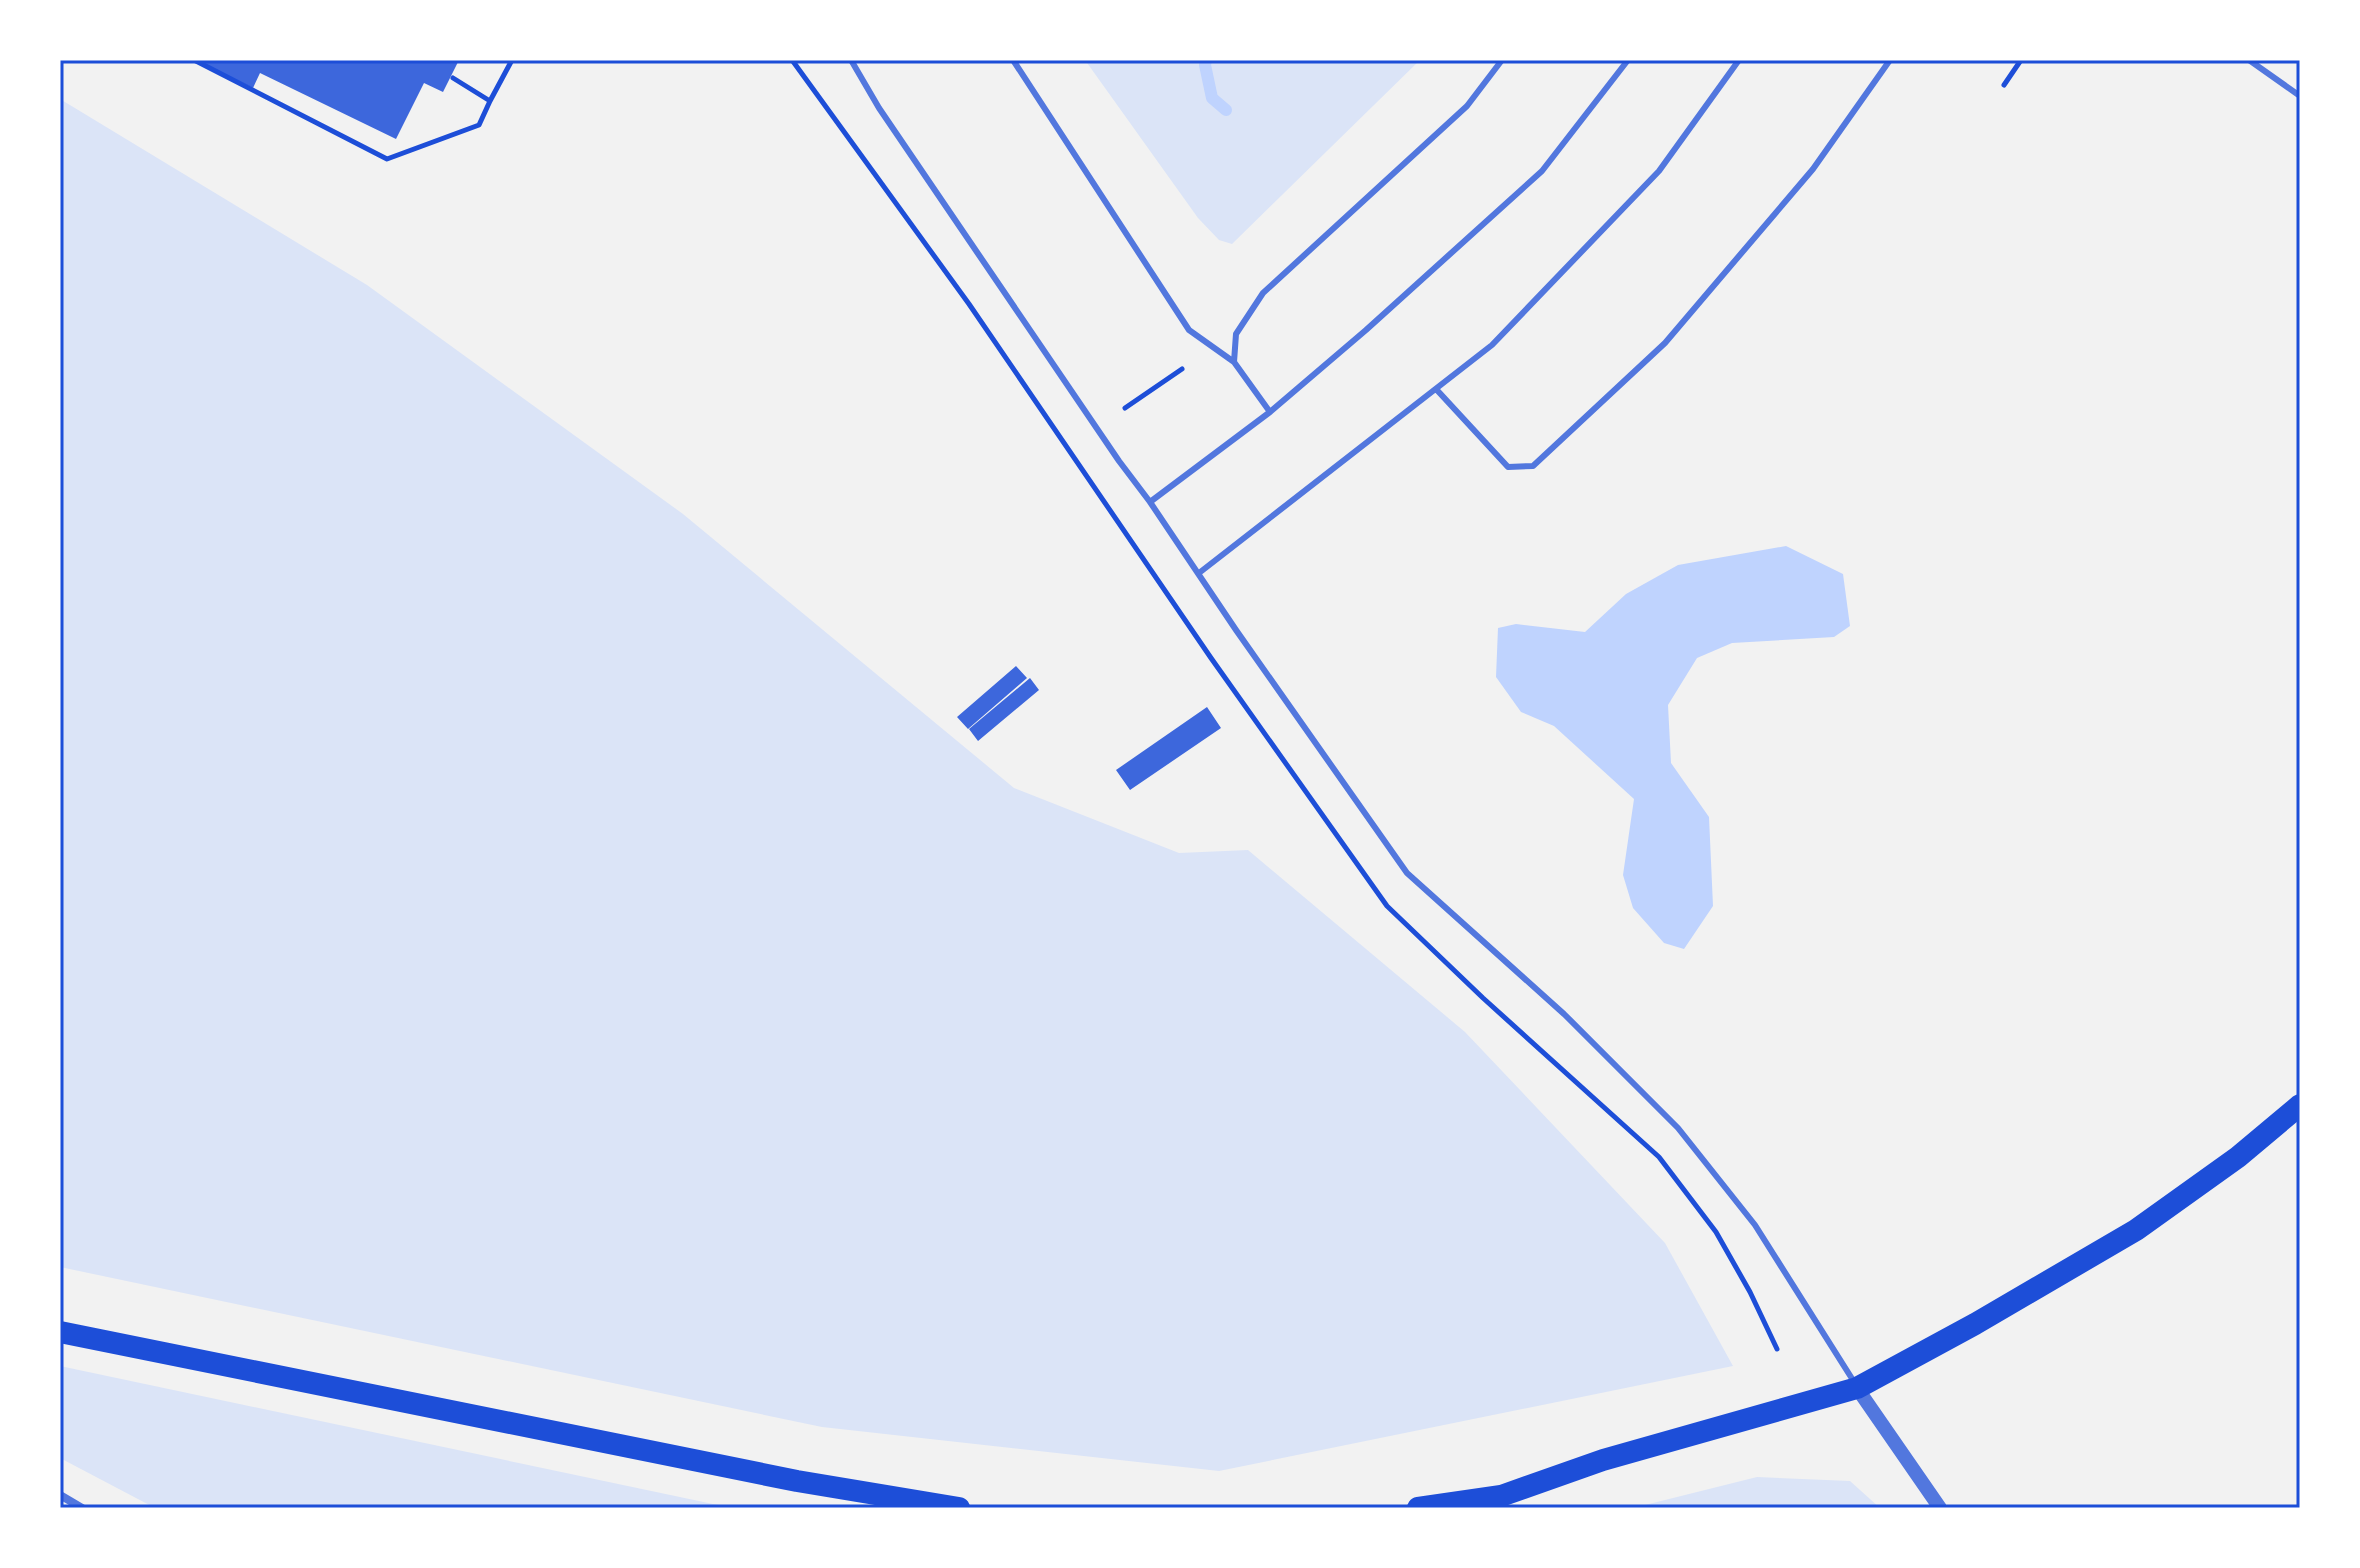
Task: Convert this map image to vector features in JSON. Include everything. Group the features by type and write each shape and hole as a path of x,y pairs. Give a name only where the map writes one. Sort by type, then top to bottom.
{"highway":[{"path":"1418,1508 1501,1496 1603,1460 1857,1388 1975,1324 2136,1230 2238,1157 2300,1105"},
{"path":"60,1332 797,1481 959,1508"}],"street":[{"path":"1857,1388 1940,1508"},
{"path":"60,1495 82,1508"}],"lane":[{"path":"851,60 888,121 1105,441 1407,873 1564,1014 1678,1128 1755,1225 1857,1388"},
{"path":"1013,60 1189,330 1234,362 1270,412"},
{"path":"1234,362 1236,334 1263,293 1467,106 1502,60"},
{"path":"1150,502 1270,412 1542,171 1628,60"},
{"path":"1199,573 1492,345 1659,171 1739,60"},
{"path":"1436,389 1508,467 1533,466 1665,343 1813,169 1890,60"},
{"path":"2249,60 2300,96"}],"path":[{"path":"194,60 387,159 479,125 512,60"},
{"path":"2004,85 2021,60"},
{"path":"453,78 490,101"},
{"path":"1125,408 1182,369"}],"shaded area":[{"path":"1085,60 1420,60 1232,244 1219,240 1198,218"},
{"path":"60,99 367,285 683,514 1014,788 1179,853 1248,850 1465,1032 1665,1243 1733,1366 1219,1471 822,1427 60,1267"},
{"path":"60,1366 738,1508 155,1508 60,1458"},
{"path":"1757,1477 1850,1481 1880,1508 1633,1508"}],"water":[{"path":"1786,546 1843,574 1850,626 1834,637 1732,643 1697,658 1668,705 1671,763 1709,817 1713,906 1684,949 1664,943 1633,908 1623,875 1634,799 1554,726 1521,712 1496,677 1498,628 1516,624 1585,632 1626,594 1678,565"}],"building":[{"path":"195,60 459,60 443,92 424,83 396,139 260,73 253,88"},
{"path":"1016,666 1027,678 968,729 957,717"},
{"path":"1030,678 1039,690 978,741 969,729"},
{"path":"1207,707 1221,728 1130,790 1116,770"}],"waterway":[{"path":"1206,60 1212,98 1226,110"}]}
